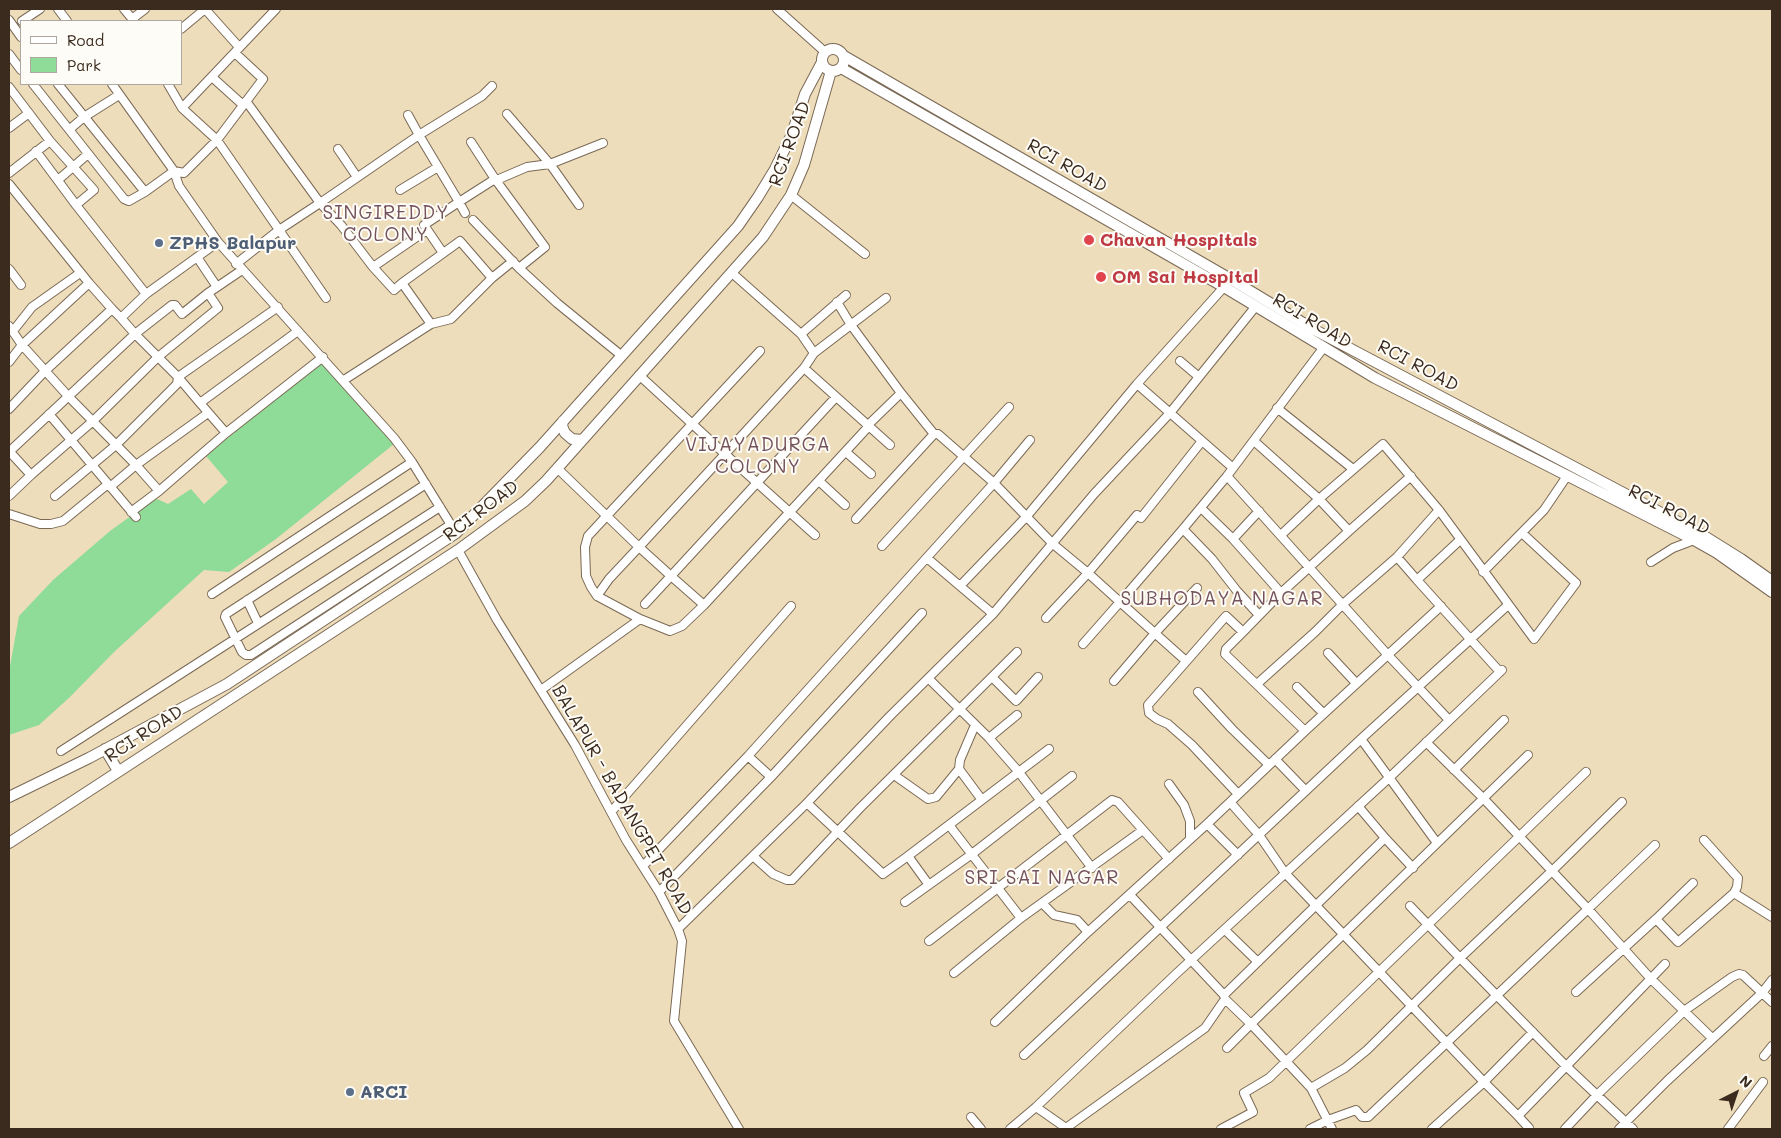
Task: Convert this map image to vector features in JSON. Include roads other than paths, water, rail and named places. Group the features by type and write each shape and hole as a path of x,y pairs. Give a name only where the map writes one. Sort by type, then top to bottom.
{"main road":[{"path":"9,797 105,749 226,684 453,529 494,497 738,226 758,197 792,134 802,102 823,57 829,50 836,49 844,56 844,60 836,69 825,68 823,57"},
{"name":"RCI ROAD","path":"844,56 1198,266 1224,287 1375,378 1694,540 1718,553 1772,592"},
{"name":"RCI ROAD","path":"9,843 458,550 524,501 557,468 763,237 791,195 804,165 836,69 1313,329 1701,534 1772,581"},
{"path":"563,421 565,433 572,439 582,440"},
{"path":"551,434 558,434 564,437 569,442 571,452"},
{"path":"1535,460 1540,448"},
{"path":"105,749 118,771"}],"street":[{"path":"25,20 40,9"},
{"path":"58,9 66,20"},
{"path":"124,9 133,20 145,9"},
{"path":"34,85 124,199 129,201 174,171 184,173 217,140 263,79 237,50 205,9 182,27"},
{"path":"182,108 276,9"},
{"path":"777,9 823,57"},
{"path":"10,26 20,36"},
{"path":"9,54 20,69"},
{"path":"212,77 244,103 320,203 341,225 373,267 394,290 460,241 492,278"},
{"path":"59,85 145,192"},
{"path":"113,85 174,171 179,186 218,242 344,380 394,438 412,462 426,484 453,529 251,655 246,655 242,652 225,617 226,614 426,484"},
{"path":"169,85 182,108 217,140 326,298"},
{"path":"31,475 9,452 135,334 172,305 175,305 182,314 208,294 279,230 419,135 482,96 492,86"},
{"path":"9,87 50,141 94,190 76,204"},
{"path":"70,129 84,117 119,95"},
{"path":"10,125 29,113"},
{"path":"507,114 550,164 579,205"},
{"path":"408,115 465,212"},
{"path":"9,173 50,141"},
{"path":"471,142 495,179 545,247 520,268"},
{"path":"443,253 424,225 495,179 504,178 527,168 550,164 603,143"},
{"path":"338,150 357,177"},
{"path":"36,151 146,294"},
{"path":"58,180 88,154"},
{"path":"400,190 438,167"},
{"path":"9,184 80,273 135,334 178,377 226,433"},
{"path":"791,195 865,254"},
{"path":"473,220 557,303 622,356"},
{"path":"373,267 426,230"},
{"path":"121,318 146,294 218,242"},
{"path":"197,257 216,287"},
{"path":"344,380 431,324 451,319 492,278 513,261"},
{"path":"9,269 21,285"},
{"path":"80,273 32,308 11,328 45,371 159,491"},
{"path":"732,273 801,334 814,353"},
{"path":"9,362 22,344 89,283"},
{"path":"402,283 431,324"},
{"path":"960,586 1027,516 1137,384 1224,287"},
{"path":"9,496 93,421 158,357 218,308 208,294"},
{"path":"801,334 846,295"},
{"path":"597,596 608,579 804,368 814,353 886,298"},
{"path":"838,302 851,325 934,434 938,434 994,483 1053,544 1186,661"},
{"path":"678,929 807,803 890,716 993,614 1094,494 1170,413 1256,306"},
{"path":"55,496 116,445 177,384 178,377 278,307"},
{"path":"9,408 45,371 112,309"},
{"path":"200,403 298,331"},
{"path":"1083,644 1227,476 1324,347"},
{"path":"760,351 588,536 585,547 586,576 597,596 640,619 670,630 682,626 704,605 901,393"},
{"path":"49,414 133,514 226,433 323,357"},
{"path":"1180,361 1198,377"},
{"path":"804,368 890,445"},
{"path":"639,376 814,535"},
{"path":"1137,384 1233,468"},
{"path":"645,604 758,484 836,396"},
{"path":"882,546 1009,407"},
{"path":"1277,408 1353,469"},
{"path":"9,514 40,524 63,521 208,413"},
{"path":"856,519 934,434"},
{"path":"643,866 748,756 994,483 1030,440"},
{"path":"1046,618 1088,573 1137,515 1141,518 1202,441"},
{"path":"1254,441 1319,499 1349,531"},
{"path":"1281,535 1319,499 1383,444 1439,510 1534,639 1576,584 1522,532"},
{"path":"846,452 871,474"},
{"path":"212,594 412,462"},
{"path":"557,468 639,547 704,605"},
{"path":"1227,476 1449,720"},
{"path":"1305,731 1224,652 1309,566 1412,476"},
{"path":"1483,572 1544,510 1568,476"},
{"path":"819,481 845,505"},
{"path":"61,751 440,507"},
{"path":"1200,508 1233,539 1281,593"},
{"path":"1257,684 1397,557 1439,510"},
{"path":"1233,539 1259,511"},
{"path":"1183,529 1212,559 1259,615"},
{"path":"1417,580 1460,540"},
{"path":"1650,562 1674,548 1694,540"},
{"name":"BALAPUR - BADANGPET ROAD","path":"458,550 497,620 575,745 626,840 659,892 678,929 682,941 674,1021 739,1129"},
{"path":"1010,1129 1036,1107 1191,960 1390,777 1501,671 1397,557"},
{"path":"927,558 993,614"},
{"path":"1114,681 1197,588"},
{"path":"247,600 258,623"},
{"path":"1024,1055 1417,687 1508,605"},
{"path":"611,812 791,606"},
{"path":"995,1022 1088,932 1441,606"},
{"path":"659,892 771,777 922,613"},
{"path":"1238,794 1192,745 1168,724 1149,713 1148,705 1226,616 1243,632"},
{"path":"541,690 640,619"},
{"path":"754,856 773,874 786,880 792,880 1017,652"},
{"path":"1328,653 1356,683"},
{"path":"992,677 1016,701 1038,677"},
{"path":"928,679 989,738 1018,771 1092,868"},
{"path":"1297,687 1323,713"},
{"path":"1198,692 1232,729 1269,764"},
{"path":"989,738 1017,715"},
{"path":"1454,770 1504,720"},
{"path":"894,775 928,799 936,797 959,769 960,760 975,725"},
{"path":"1362,739 1437,843"},
{"path":"1426,742 1484,799 1588,909 1650,979 1712,1038"},
{"path":"807,803 883,874 1049,749"},
{"path":"1227,1048 1344,936 1528,754"},
{"path":"748,756 771,777"},
{"path":"1275,758 1306,792"},
{"path":"959,769 982,800"},
{"path":"1221,1129 1253,1112 1244,1093 1269,1078 1586,772"},
{"path":"906,902 972,854 1072,776"},
{"path":"1169,784 1184,805 1190,821 1190,839"},
{"path":"929,940 1112,800 1118,802 1169,859"},
{"path":"1230,802 1259,835 1286,873 1316,906 1529,1128"},
{"path":"1311,1088 1345,1068 1367,1050 1411,1005 1552,872 1622,802"},
{"path":"1358,806 1413,868"},
{"path":"1207,824 1238,855"},
{"path":"949,825 1021,918"},
{"path":"954,974 1021,918 1043,904 1143,830"},
{"path":"1036,1107 1066,1128 1205,1028 1224,997 1385,838"},
{"path":"1656,919 1678,942 1734,893 1738,887 1738,878 1704,840"},
{"path":"1310,1129 1356,1110 1362,1117 1368,1117 1655,845"},
{"path":"908,856 930,885"},
{"path":"1576,992 1693,883"},
{"path":"1734,893 1772,917"},
{"path":"1130,895 1311,1088 1332,1129"},
{"path":"1043,904 1054,915 1077,920 1088,932"},
{"path":"1410,906 1566,1066 1633,1129"},
{"path":"1225,930 1258,962"},
{"path":"1518,1116 1665,964"},
{"path":"1565,1129 1596,1095 1684,1011 1732,977 1739,974 1743,975 1772,1002"},
{"path":"1619,1129 1762,992 1772,980"},
{"path":"1432,1129 1484,1082 1533,1032"},
{"path":"1764,1056 1772,1046"},
{"path":"1730,1128 1763,1082"},
{"path":"971,1117 981,1129"}],"place":[{"name":"Chavan Hospitals","path":"1089,240"},
{"name":"ZPHS Balapur","path":"159,243"},
{"name":"OM Sai Hospital","path":"1101,277"},
{"name":"ARCI","path":"350,1092"}],"district":[{"name":"SINGIREDDY COLONY","path":"386,224"},
{"name":"VIJAYADURGA COLONY","path":"758,456"},
{"name":"SUBHODAYA NAGAR","path":"1222,599"},
{"name":"SRI SAI NAGAR","path":"1042,878"}]}
